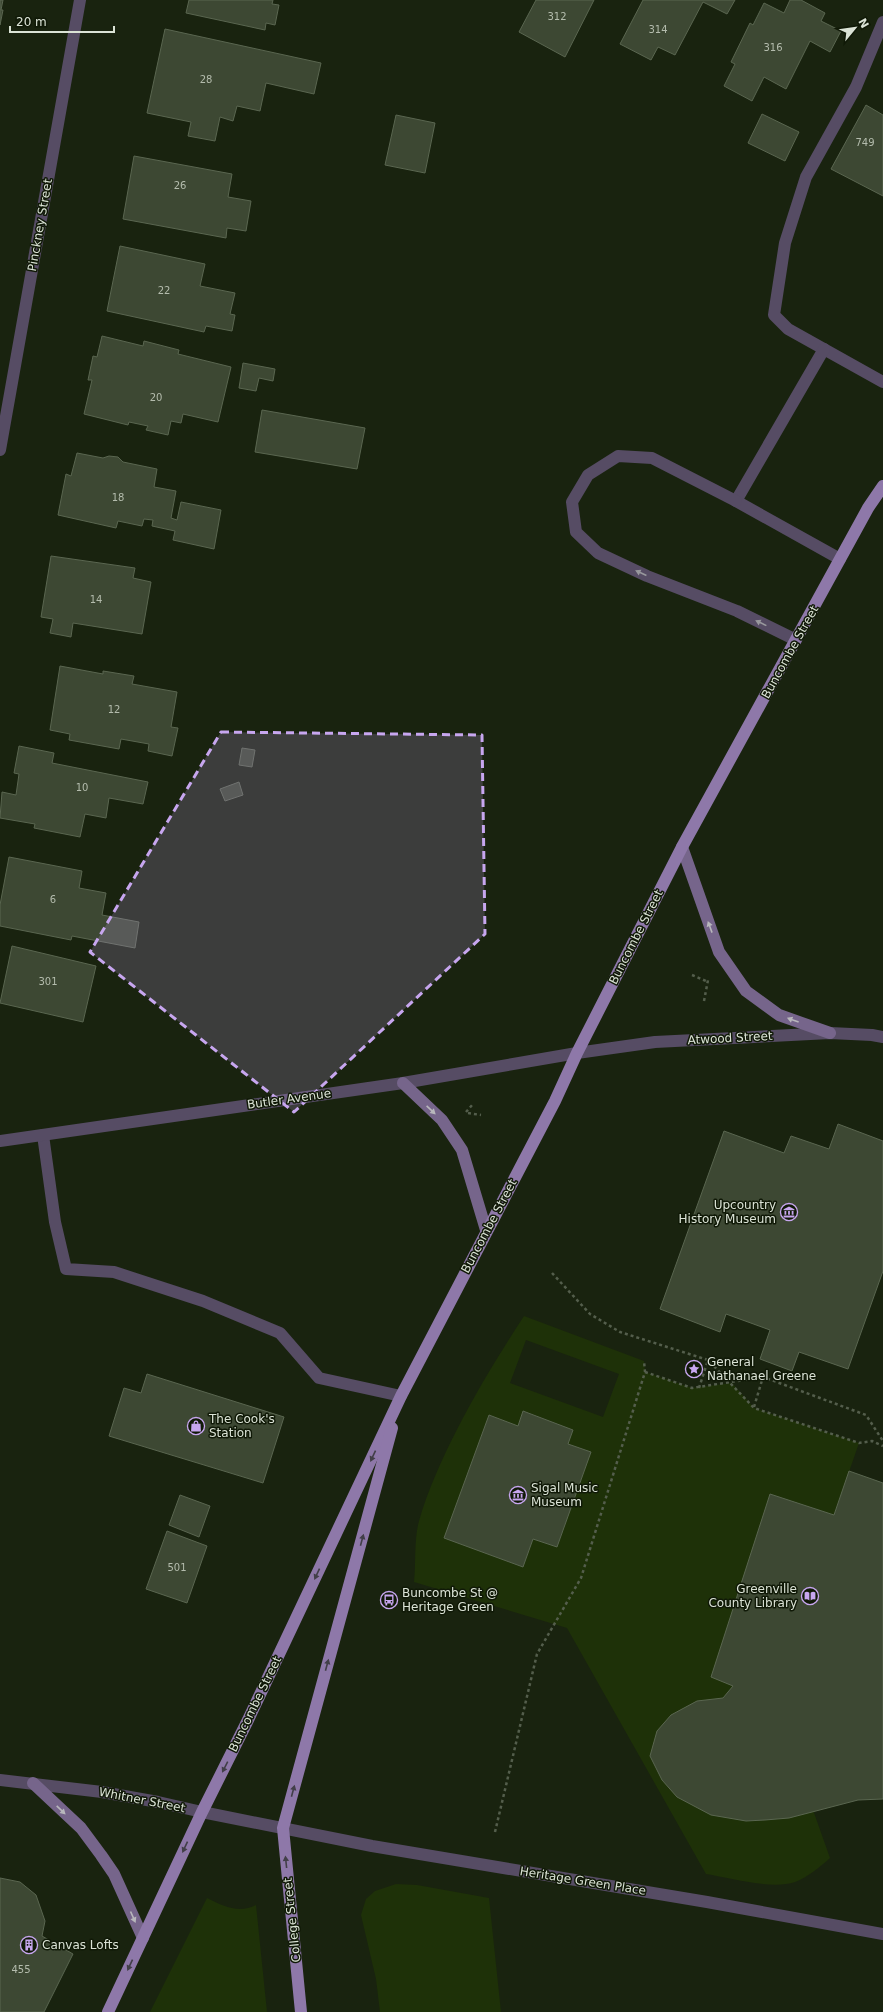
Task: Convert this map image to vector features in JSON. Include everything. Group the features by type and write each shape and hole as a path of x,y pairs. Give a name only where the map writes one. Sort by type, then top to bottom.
{"main road":[{"name":"Buncombe Street","path":"108,2012 401,1396 486,1230 555,1101 577,1053 682,847 868,508 883,486"},
{"path":"682,847 719,952 746,991 779,1015 830,1033"},
{"path":"403,1083 442,1120 462,1150 486,1230"},
{"name":"Buncombe Street","path":"283,1828 401,1396"},
{"path":"33,1783 81,1828 101,1855 114,1874 143,1938"},
{"name":"College Street","path":"283,1828 301,2012"}],"street":[{"name":"Pinckney Street","path":"0,450 80,0"},
{"path":"883,22 856,87 806,177 785,243 774,315 788,329 883,382"},
{"path":"736,501 824,349"},
{"path":"796,640 737,611 647,576 598,554 576,532 572,502 588,475 618,456 652,458 736,501 840,559"},
{"name":"Atwood Street","path":"577,1053 655,1042 830,1033 883,1037"},
{"name":"Butler Avenue","path":"0,1141 403,1083 577,1053"},
{"path":"43,1135 55,1222 66,1269 114,1272 203,1301 280,1333 319,1378 401,1396"},
{"name":"Whitner Street","path":"0,1780 33,1783 158,1802 283,1828"},
{"name":"Heritage Green Place","path":"283,1828 372,1846 707,1902 883,1934"}],"path":[{"path":"692,975 706,981"},
{"path":"706,981 711,978"},
{"path":"704,1001 706,981"},
{"path":"466,1113 481,1115"},
{"path":"552,1273 590,1314 620,1332 708,1360 732,1383 754,1408 859,1443 872,1441 883,1446"},
{"path":"698,1388 708,1360"},
{"path":"494,1832 537,1654 581,1578 645,1372 644,1361"},
{"path":"645,1372 692,1388 763,1377 866,1415 883,1441"},
{"path":"754,1408 763,1377"}],"highlighted area":[{"path":"221,732 482,735 485,934 294,1112 90,952"}],"green space":[{"path":"524,1316 644,1361 645,1372 692,1388 732,1383 754,1408 859,1443 834,1515 770,1494 712,1677 733,1686 723,1698 746,1821 789,1818 813,1810 830,1858 805,1877 795,1882 775,1885 763,1884 706,1874 567,1628 414,1582 417,1528 438,1469 479,1389","holes":["526,1340 619,1374 603,1417 510,1383","524,1411 573,1430 568,1444 591,1452 557,1547 533,1539 523,1567 445,1538 489,1415 518,1426"]},
{"path":"396,1884 417,1885 489,1898 501,2012 380,2012 376,1979 361,1915 366,1899 375,1891"},
{"path":"207,1898 219,1904 237,1909 250,1908 256,1905 267,2012 150,2012"}],"building":[{"path":"0,0 3,0 1,10 3,10 0,25"},
{"path":"189,0 273,0 272,4 279,5 275,25 266,23 265,30 186,13"},
{"path":"536,0 594,0 565,57 519,32"},
{"path":"643,0 735,0 727,14 703,2 675,55 658,47 651,60 620,44"},
{"path":"790,0 801,0 825,13 821,21 841,31 830,52 810,41 786,89 764,77 752,101 724,86 735,64 731,62 750,23 753,25 764,3 784,13"},
{"path":"165,29 321,63 314,94 266,83 260,111 237,106 233,121 220,117 215,141 188,136 191,122 147,113"},
{"path":"866,105 883,115 883,196 831,169"},
{"path":"762,114 799,132 785,161 748,143"},
{"path":"396,115 435,123 425,173 385,165"},
{"path":"134,156 232,174 228,197 251,201 246,231 227,228 226,238 123,219"},
{"path":"120,246 205,264 200,286 235,293 230,314 235,315 232,331 206,326 204,332 107,311"},
{"path":"102,336 143,346 144,341 179,350 178,354 231,367 218,422 183,414 181,423 171,421 168,435 146,430 148,426 129,422 128,425 84,414 92,380 88,380 93,356 97,357"},
{"path":"243,363 275,369 273,381 259,378 256,391 239,388"},
{"path":"262,410 365,428 357,469 255,452"},
{"path":"77,453 103,458 109,456 118,457 123,462 157,469 154,487 176,491 171,518 177,520 181,502 221,510 214,549 173,540 175,531 152,526 153,520 144,519 142,526 118,521 116,528 58,515 66,474 71,476"},
{"path":"51,556 135,568 133,578 151,582 142,634 73,623 71,637 50,633 53,619 41,617"},
{"path":"60,666 103,674 103,671 134,676 132,684 177,692 171,727 178,728 172,756 148,751 149,744 121,739 119,749 69,740 70,734 50,730"},
{"path":"19,746 54,753 52,763 148,782 143,804 109,798 106,818 85,814 80,837 34,828 35,824 0,818 2,792 16,795 19,774 14,773"},
{"path":"242,748 255,750 252,767 239,765"},
{"path":"239,782 243,795 225,801 220,789"},
{"path":"9,857 82,871 79,888 106,893 102,915 139,922 135,948 72,936 71,940 0,926 0,905"},
{"path":"12,946 96,966 83,1022 0,1003"},
{"name":"Upcountry History Museum","path":"838,1124 883,1141 883,1271 848,1369 799,1352 792,1371 760,1359 770,1330 726,1314 720,1332 660,1309 724,1131 784,1153 791,1136 829,1149"},
{"name":"The Cook's Station","path":"147,1374 284,1417 263,1483 109,1436 124,1388 141,1393"},
{"name":"Sigal Music Museum","path":"523,1411 573,1430 568,1444 591,1452 557,1547 533,1539 523,1567 444,1538 489,1415 518,1426"},
{"name":"Greenville County Library","path":"849,1471 883,1483 883,1799 858,1800 789,1818 746,1821 711,1815 677,1797 662,1780 650,1756 657,1731 671,1715 697,1701 723,1698 733,1686 711,1677 770,1494 834,1515"},
{"path":"180,1495 210,1506 199,1537 169,1525"},
{"path":"167,1531 207,1546 187,1603 146,1589"},
{"name":"Canvas Lofts","path":"0,1878 20,1882 36,1895 45,1921 42,1936 73,1954 44,2012 0,2012"}],"place":[{"name":"Upcountry History Museum","path":"789,1212"},
{"name":"General Nathanael Greene","path":"694,1369"},
{"name":"The Cook's Station","path":"196,1426"},
{"name":"Sigal Music Museum","path":"518,1495"},
{"name":"Greenville County Library","path":"810,1596"},
{"name":"Buncombe St @ Heritage Green","path":"389,1600"},
{"name":"Canvas Lofts","path":"29,1945"}]}
